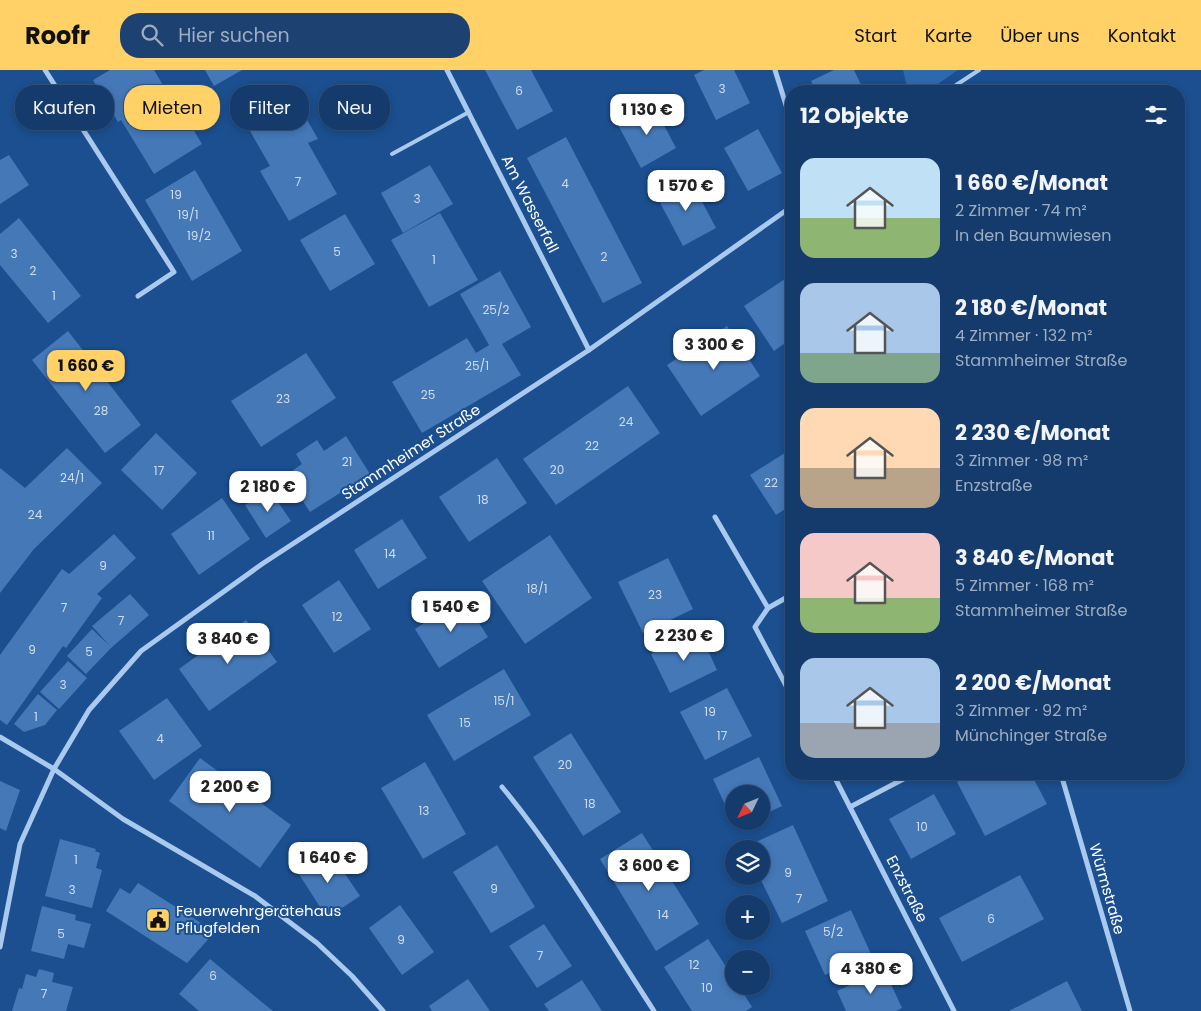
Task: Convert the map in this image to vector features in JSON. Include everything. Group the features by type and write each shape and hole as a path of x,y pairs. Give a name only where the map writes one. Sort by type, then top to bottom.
{"street":[{"path":"45,70 174,272 138,296"},
{"name":"Am Wasserfall","path":"448,70 589,350"},
{"path":"775,70 785,102"},
{"name":"Stammheimer Straße","path":"0,947 20,844 54,770 89,710 141,651 262,564 589,350 785,211"},
{"path":"715,517 768,608"},
{"path":"785,598 768,608 755,627 785,684"},
{"path":"0,737 54,770 123,819 255,896 317,942 352,976 383,1011"},
{"name":"Enzstraße","path":"836,780 954,1011"},
{"path":"850,807 902,780"},
{"name":"Würmstraße","path":"1063,780 1130,1011"},
{"path":"502,787 527,817 574,886 654,1011"}],"lane":[{"path":"956,85 979,70"},
{"path":"392,154 469,112"}],"shaded area":[{"path":"903,70 958,70 936,85 907,85"}],"building":[{"path":"110,70 154,70 163,85 124,85 124,125 121,120 118,122 114,115 114,85 96,85 93,80"},
{"path":"205,70 242,70 216,85 213,85"},
{"path":"485,70 531,70 553,111 517,130"},
{"path":"704,70 734,70 750,103 716,120 694,75"},
{"path":"834,70 854,70 861,85 813,85 811,81"},
{"path":"653,104 676,148 641,168 617,123"},
{"path":"309,123 318,139 308,143 337,194 289,221 260,171 270,166 249,130 309,130"},
{"path":"758,129 782,173 748,191 724,148"},
{"path":"127,130 194,130 202,144 154,174"},
{"path":"566,137 642,283 603,303 527,158"},
{"path":"9,155 29,185 0,204 0,160"},
{"path":"430,165 453,204 403,233 381,193"},
{"path":"195,170 242,251 192,281 145,200"},
{"path":"690,179 716,228 683,246 657,197"},
{"path":"440,213 478,280 429,307 391,240"},
{"path":"345,214 375,264 330,291 300,240"},
{"path":"19,218 81,296 48,323 0,265 0,234"},
{"path":"500,271 531,327 502,344 521,375 422,433 392,382 467,338 476,353 489,345 460,294"},
{"path":"785,279 785,343 774,351 744,306"},
{"path":"727,326 760,376 701,416 667,365"},
{"path":"68,331 141,425 105,453 32,360"},
{"path":"306,353 336,398 261,447 231,401"},
{"path":"628,386 660,433 556,505 523,459"},
{"path":"156,433 197,473 162,510 121,470"},
{"path":"346,436 370,474 310,512 286,475 302,464 296,454 317,440 324,451"},
{"path":"67,448 102,483 34,549 0,593 0,468 25,488"},
{"path":"785,453 785,509 776,515 750,475"},
{"path":"497,458 527,503 469,542 439,497"},
{"path":"269,489 291,521 266,538 245,505"},
{"path":"222,498 250,539 199,575 171,534"},
{"path":"402,519 427,558 378,589 354,550"},
{"path":"114,534 136,558 97,594 102,598 66,648 63,646 7,725 0,720 0,655 62,569 69,574"},
{"path":"550,535 592,598 525,644 482,581"},
{"path":"668,558 693,609 643,633 618,582"},
{"path":"339,580 371,629 334,653 302,605"},
{"path":"130,594 149,615 111,648 86,674 67,656 92,629 110,646 92,626"},
{"path":"463,598 488,637 439,668 415,629"},
{"path":"246,620 277,662 209,711 179,669"},
{"path":"699,631 717,670 670,693 651,654"},
{"path":"68,661 87,678 59,709 40,692"},
{"path":"504,669 531,715 454,761 427,715"},
{"path":"727,688 752,736 705,760 680,712"},
{"path":"38,694 57,710 45,725 24,732 14,724"},
{"path":"167,698 202,746 154,780 119,731"},
{"path":"571,733 621,812 583,836 533,757"},
{"path":"759,757 782,806 770,812 770,785 725,785 725,805 713,779"},
{"path":"200,758 291,825 260,868 169,801"},
{"path":"425,762 466,834 423,859 381,788"},
{"path":"961,780 1034,780 1047,804 985,836 957,782"},
{"path":"0,781 20,790 6,831 0,828"},
{"path":"934,794 956,834 911,859 889,819"},
{"path":"793,825 828,901 782,923 770,895 763,885 770,885 770,840 760,840"},
{"path":"642,833 699,924 656,951 600,859"},
{"path":"60,839 96,849 95,851 100,853 96,868 102,870 92,908 45,896"},
{"path":"497,845 535,907 491,933 453,872"},
{"path":"329,850 360,896 327,918 297,871"},
{"path":"1020,875 1044,919 962,962 939,918"},
{"name":"Feuerwehrgerätehaus Pflugfelden","path":"138,883 201,923 199,926 212,935 187,963 106,911 120,888 130,894"},
{"path":"400,905 434,952 402,975 369,928"},
{"path":"42,906 76,915 75,920 91,924 84,948 68,944 64,959 31,951"},
{"path":"851,910 871,954 825,975 805,931"},
{"path":"544,924 572,966 537,988 509,946"},
{"path":"708,939 725,965 725,995 745,995 752,1007 746,1011 692,1011 664,967"},
{"path":"210,959 273,1011 199,1011 179,994"},
{"path":"39,969 54,973 52,982 73,987 66,1011 12,1011 19,988 22,989 26,974 36,977"},
{"path":"884,969 902,1008 896,1011 846,1011 837,991"},
{"path":"468,979 490,1011 432,1011 429,1006"},
{"path":"582,980 602,1011 549,1011 544,1004"},
{"path":"1067,981 1082,1011 1009,1011"}],"place":[{"name":"Feuerwehrgerätehaus Pflugfelden","path":"158,920"}]}
